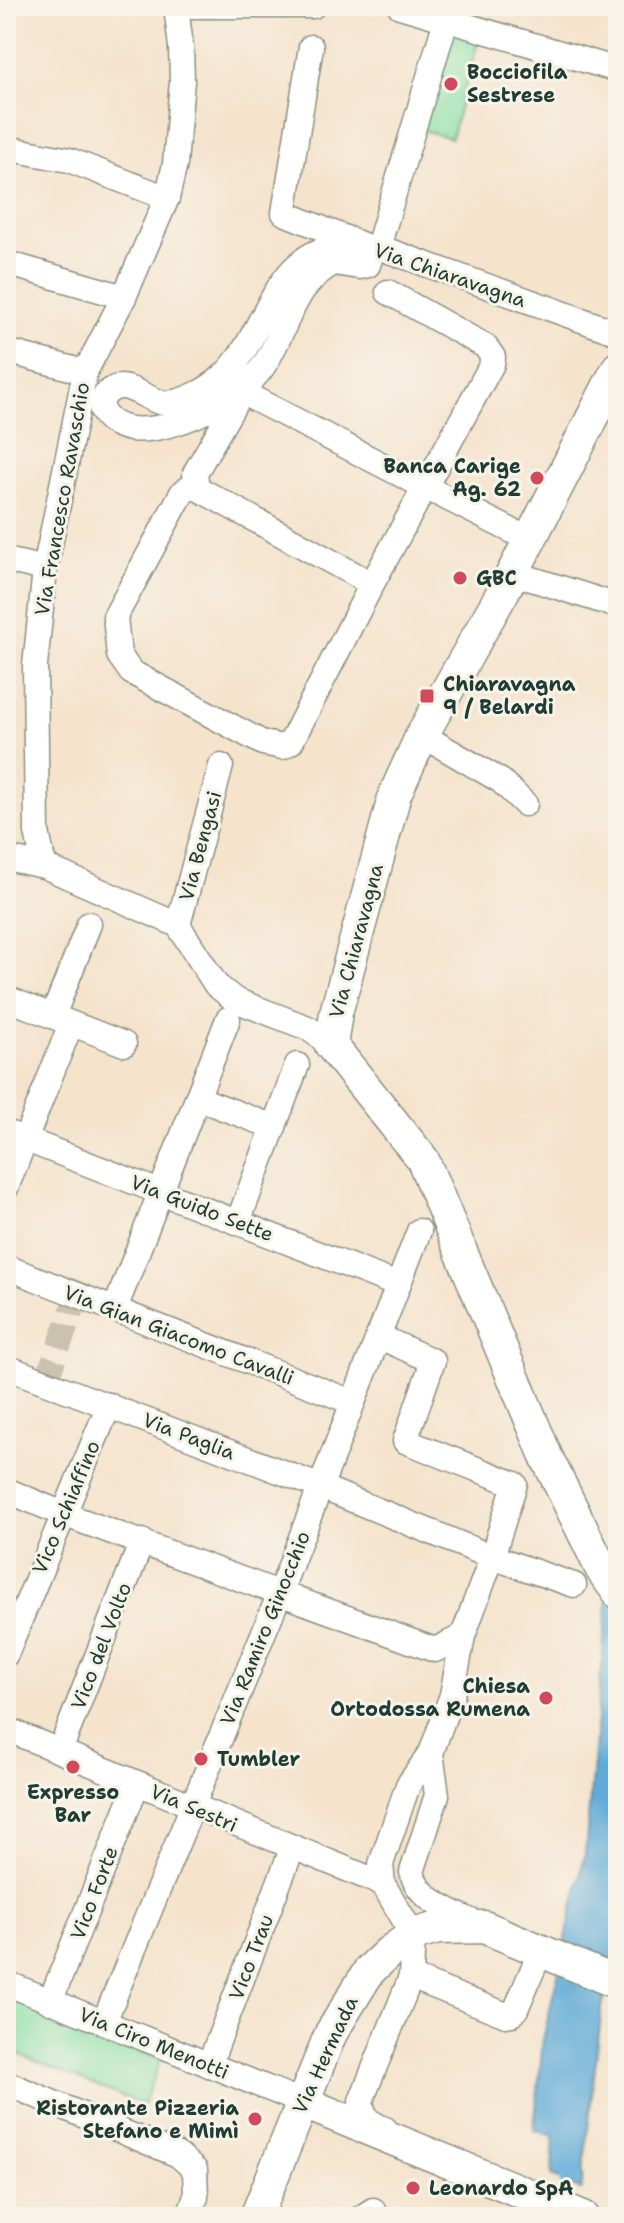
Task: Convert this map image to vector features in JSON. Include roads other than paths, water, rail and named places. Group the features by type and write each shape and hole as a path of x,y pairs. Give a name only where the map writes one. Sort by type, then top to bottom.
{"main road":[{"name":"Via Chiaravagna","path":"598,1582 423,1160 331,1045 336,1013 395,794 422,735 513,573 618,368"},
{"name":"Via Hermada","path":"256,2217 331,2033 352,1995 378,1962 413,1935 438,1928 484,1927"},
{"path":"484,1927 618,1983"},
{"path":"302,2102 583,2217"}],"street":[{"path":"176,6 313,6"},
{"name":"Via Francesco Ravaschio","path":"44,866 37,832 35,666 45,569 85,372 124,297 167,198 175,164 182,81 176,6"},
{"path":"400,6 618,70"},
{"path":"197,488 195,473 239,392 263,367 296,299 315,275 334,263 359,267 368,265 376,248 446,20"},
{"name":"Via Chiaravagna","path":"311,47 284,213 618,333"},
{"path":"6,148 69,160 167,198"},
{"path":"239,392 189,418 157,428 132,430 121,427 110,422 101,406 105,395 115,388 130,388 156,402 170,403 205,389 221,378 235,362 284,278 302,261 333,247 376,248"},
{"path":"6,263 124,297"},
{"path":"372,584 197,488 189,488 182,493 115,617 119,655 131,672 263,743 282,747 291,742 372,584 492,364 493,357 485,346 388,292"},
{"path":"6,351 85,372"},
{"path":"239,392 530,540"},
{"path":"6,560 45,569"},
{"path":"513,573 618,606"},
{"path":"422,735 501,781 525,804"},
{"name":"Via Bengasi","path":"178,925 221,766"},
{"path":"6,858 44,866 178,925 216,985 235,1000 308,1028 331,1045"},
{"path":"6,1188 16,1135 62,1020 89,924"},
{"path":"6,998 124,1044"},
{"path":"115,1309 228,1019"},
{"path":"238,1222 297,1065"},
{"path":"197,1098 274,1127"},
{"name":"Via Guido Sette","path":"16,1135 398,1285"},
{"name":"Via Ramiro Ginocchio","path":"104,2022 279,1593 419,1231"},
{"name":"Via Gian Giacomo Cavalli","path":"6,1267 352,1402"},
{"path":"378,1336 433,1361 405,1441 515,1484 463,1636 452,1695 431,1753 408,1785 381,1864 383,1884 413,1935 411,1977 363,2091 362,2109 371,2123 467,2164 473,2170"},
{"name":"Via Paglia","path":"6,1367 321,1487 492,1557 598,1582"},
{"name":"Vico Schiaffino","path":"6,1654 109,1405"},
{"path":"6,1490 63,1514 435,1650 445,1667 452,1695"},
{"name":"Vico del Volto","path":"60,1751 142,1541"},
{"path":"435,1650 463,1636"},
{"name":"Via Sestri","path":"6,1729 383,1884"},
{"path":"431,1753 437,1795 412,1872 414,1882 428,1898 484,1927"},
{"name":"Vico Forte","path":"50,2002 137,1784"},
{"name":"Vico Trau","path":"209,2065 292,1849"},
{"path":"411,1977 506,2015 512,2014 548,1954"},
{"name":"Via Ciro Menotti","path":"6,1983 302,2102"},
{"path":"6,2083 178,2155 195,2170 196,2197 188,2217"}],"water":[{"path":"618,1478 618,1943 602,2007 581,2190 552,2176 554,2136 534,2130 543,2040 585,1854"}],"waterway":[{"path":"563,2189 565,2173"}],"tunnel":[{"path":"46,1381 78,1295"}],"place":[{"name":"Bocciofila Sestrese","path":"451,84"},
{"name":"Banca Carige Ag. 62","path":"537,478"},
{"name":"GBC","path":"460,578"},
{"name":"Chiaravagna 9 / Belardi","path":"427,696"},
{"name":"Chiesa Ortodossa Rumena","path":"546,1698"},
{"name":"Tumbler","path":"201,1759"},
{"name":"Expresso Bar","path":"73,1767"},
{"name":"Ristorante Pizzeria Stefano e Mimì","path":"255,2119"},
{"name":"Leonardo SpA","path":"413,2188"}]}
